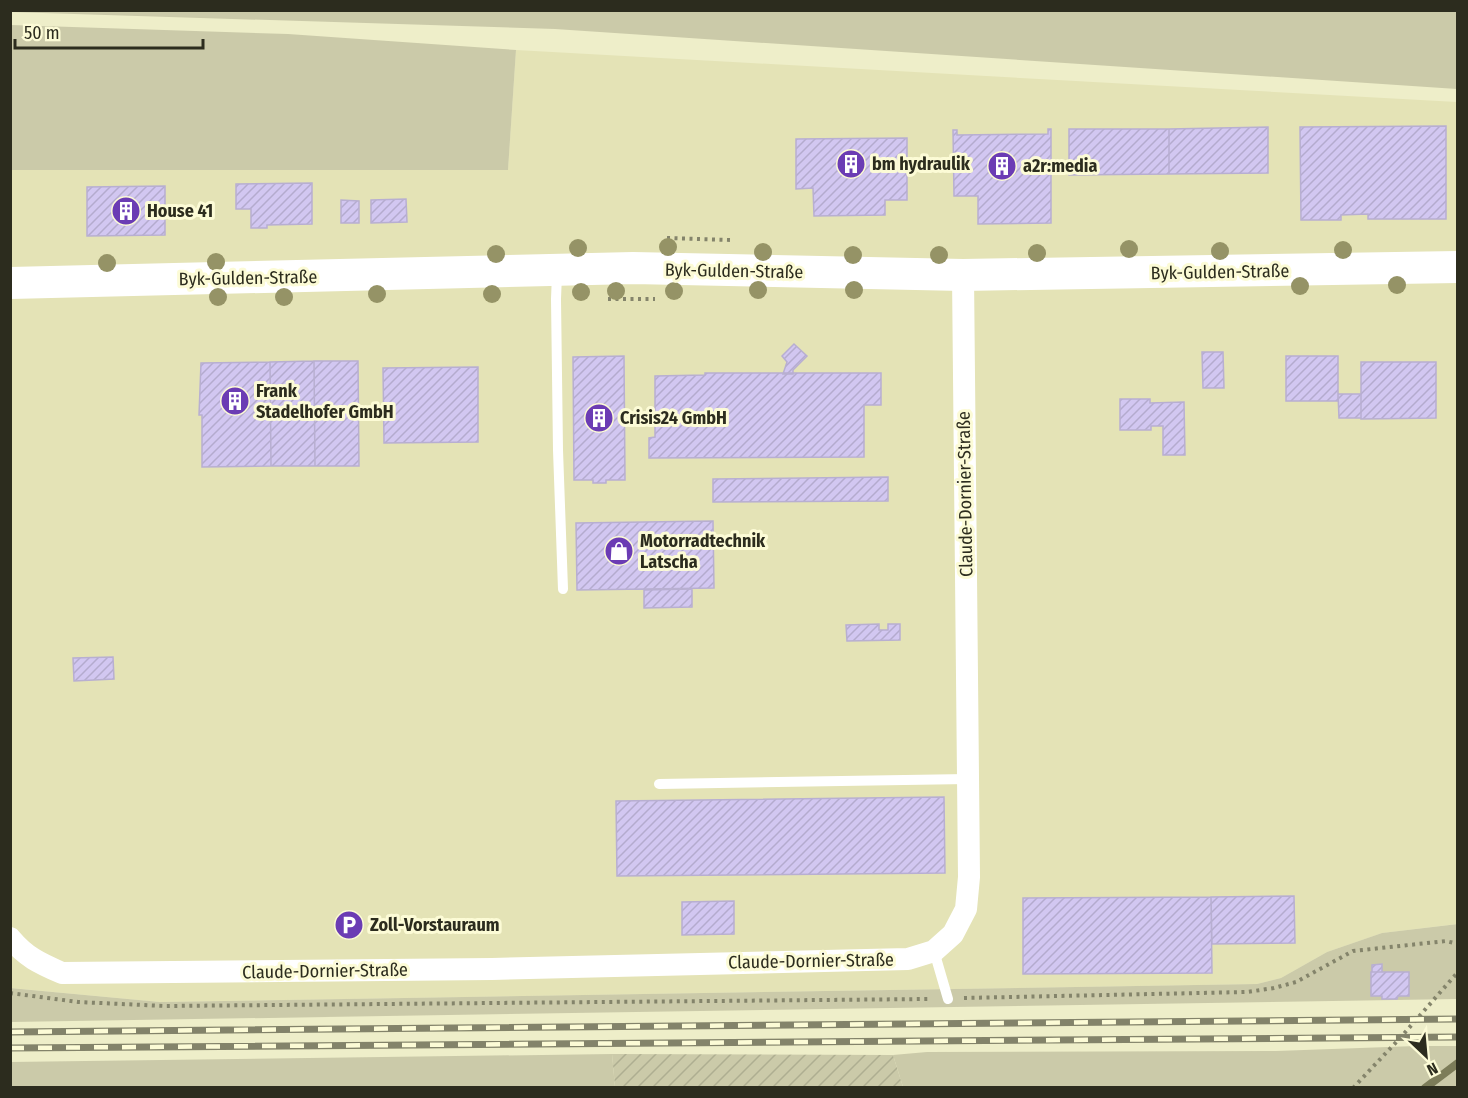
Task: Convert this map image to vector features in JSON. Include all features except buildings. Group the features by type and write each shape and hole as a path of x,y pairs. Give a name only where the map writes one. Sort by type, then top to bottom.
{"street":[{"name":"Byk-Gulden-Straße","path":"10,283 633,268 963,275 1458,267"},
{"name":"Claude-Dornier-Straße","path":"10,938 34,962 62,973 492,969 908,959 934,951 953,934 966,909 969,877 963,275"}],"lane":[{"path":"558,270 556,299 562,589"},
{"path":"659,784 968,779"},
{"path":"934,951 948,999"}],"path":[{"path":"10,993 78,1002 165,1006 948,999 1247,992 1296,982 1353,951 1446,941 1458,944"},
{"path":"1353,1088 1458,972"}],"shaded area":[{"path":"11,10 1457,11 1457,89 555,29 11,12"},
{"path":"11,25 288,34 516,50 508,170 11,170"},
{"path":"516,50 1457,102 1457,924 1382,933 1327,952 1281,978 1257,984 160,1002 11,988 10,170 508,170"},
{"path":"1458,924 1457,999 11,1022 10,988 160,1002 1257,984 1281,978 1327,952 1382,933"},
{"path":"1457,1046 1457,1087 903,1087 893,1055 927,1052 1276,1051"},
{"path":"612,1054 615,1087 11,1088 10,1062"},
{"path":"612,1054 893,1055 903,1087 615,1087"}],"waterway":[{"path":"1425,1088 1458,1063"}],"railway":[{"path":"10,1032 1458,1019"},
{"path":"10,1048 1458,1037"}],"place":[{"name":"bm hydraulik","path":"851,164"},
{"name":"a2r:media","path":"1002,166"},
{"name":"House 41","path":"126,211"},
{"name":"Frank Stadelhofer GmbH","path":"235,401"},
{"name":"Crisis24 GmbH","path":"599,418"},
{"name":"Motorradtechnik Latscha","path":"619,551"},
{"name":"Zoll-Vorstauraum","path":"349,925"}]}
